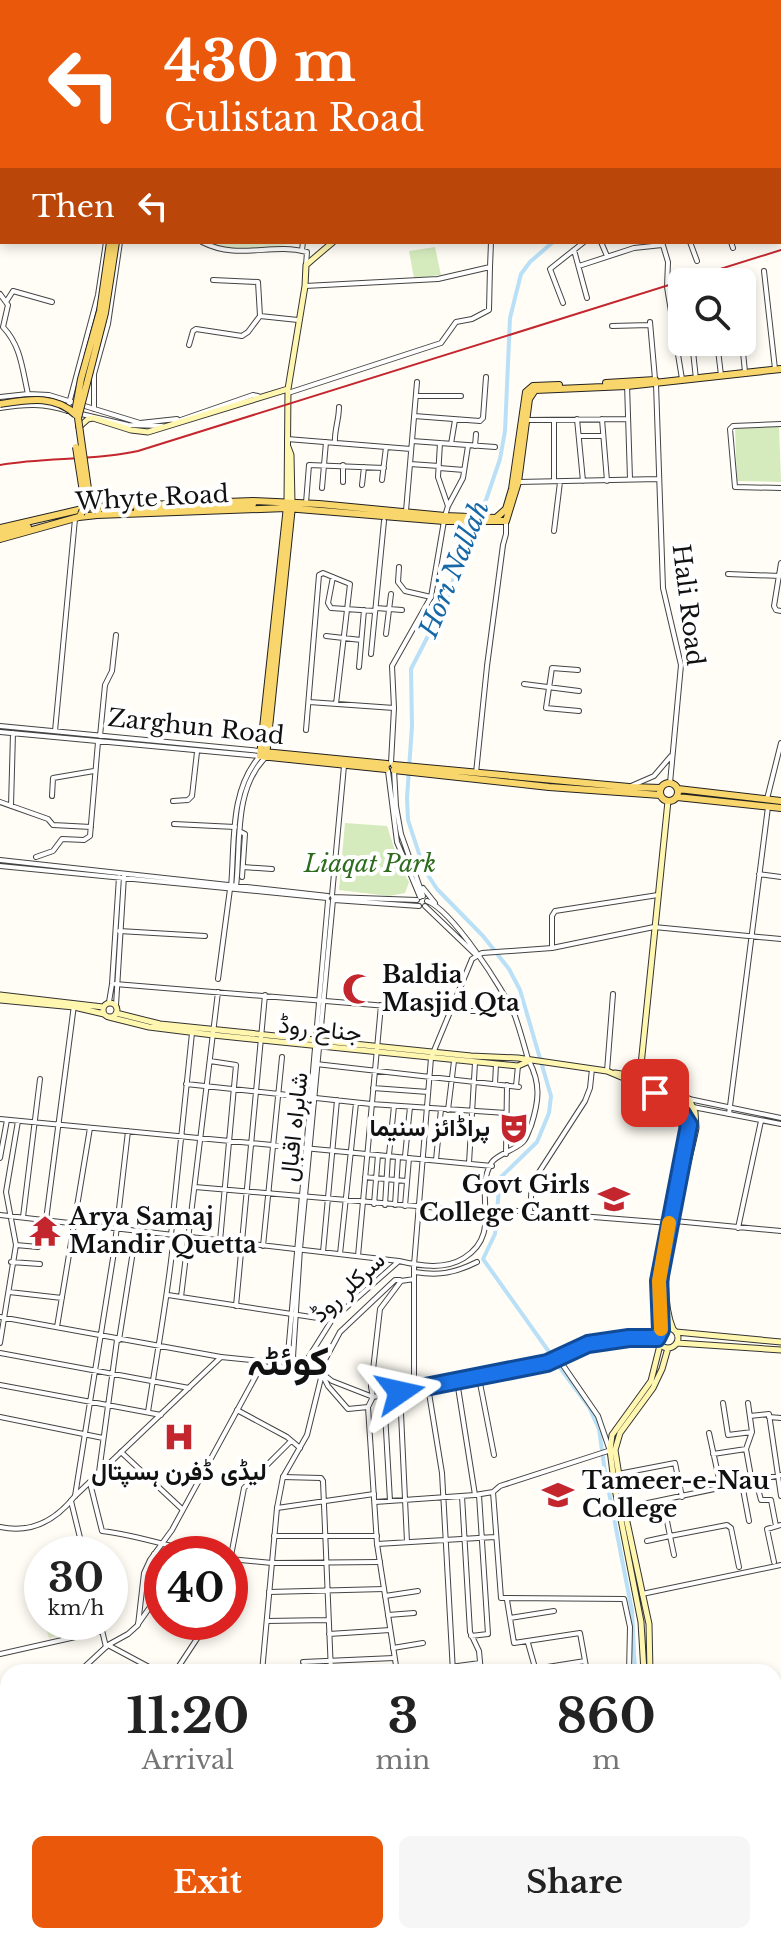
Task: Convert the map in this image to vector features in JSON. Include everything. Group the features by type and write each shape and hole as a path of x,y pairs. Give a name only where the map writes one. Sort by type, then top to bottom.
{"main road":[{"path":"0,534 78,516 85,505 73,414 100,311 113,244"},
{"path":"264,754 289,505 288,393 306,265 331,244"},
{"path":"504,518 518,482 529,399 535,390 656,382 778,367"},
{"path":"504,518 516,473 524,398 529,388 537,385 627,384"},
{"path":"78,428 84,421 93,418 148,432 258,396 288,393"},
{"path":"0,406 47,400 68,408 78,428 90,503 98,511"},
{"name":"Whyte Road","path":"78,516 98,511 245,505 306,506"},
{"name":"Whyte Road","path":"78,516 261,505"},
{"name":"Whyte Road","path":"0,534 91,507 261,505"},
{"path":"306,506 475,520 504,518"},
{"path":"306,506 406,512 444,518"},
{"path":"475,520 504,518"},
{"name":"Zarghun Road","path":"264,754 344,765 476,773 660,792"},
{"name":"Zarghun Road","path":"264,754 660,792"},
{"path":"668,801 660,792 670,783 677,793"},
{"path":"652,1092 641,1065 668,801 677,793 768,803 781,808"},
{"path":"768,803 781,801"},
{"name":"جناح روڈ","path":"0,998 106,1010 149,1027 192,1033 213,1032"},
{"path":"106,1010 116,1009"},
{"name":"جناح روڈ","path":"106,1010 116,1009 160,1024 262,1038 377,1045 475,1063 518,1066 532,1062"},
{"name":"جناح روڈ","path":"318,1043 376,1053 518,1058 629,1074 689,1099"},
{"path":"620,1077 641,1065"},
{"name":"جناح روڈ","path":"607,1071 693,1107"},
{"path":"650,1664 649,1624 607,1452 612,1435 651,1381 661,1330 659,1281 696,1128 689,1099"},
{"path":"673,1100 689,1125 672,1222 665,1288 666,1305 677,1343"},
{"path":"661,1330 781,1342"},
{"path":"659,1341 668,1348"},
{"path":"607,1452 653,1388 668,1348 677,1343 781,1350"},
{"path":"607,1452 618,1474 624,1508 642,1631 644,1664"}],"street":[{"path":"112,244 71,401 73,414 94,413 140,423 182,418 258,396"},
{"path":"94,413 94,374 112,300 113,244"},
{"path":"208,244 232,252 295,248 305,251"},
{"path":"306,244 306,265"},
{"path":"288,393 441,343 456,322 472,319 489,310 491,244"},
{"path":"563,303 550,269 582,244"},
{"path":"602,244 607,256"},
{"path":"633,244 634,248"},
{"path":"579,266 634,248 662,244 668,262 667,287 683,379"},
{"path":"691,244 697,261"},
{"path":"574,250 587,298"},
{"path":"305,286 438,279 490,267"},
{"path":"764,271 778,367"},
{"path":"189,345 196,329 242,336 260,316 258,282 213,280"},
{"path":"28,394 19,352 14,339 3,327 6,302 13,291 52,302"},
{"path":"0,294 6,302"},
{"path":"260,316 298,320"},
{"name":"Hali Road","path":"612,326 650,323 656,382 663,588 681,665 670,783"},
{"path":"694,356 696,377"},
{"path":"718,356 720,373"},
{"path":"743,356 745,371"},
{"path":"414,416 476,422 483,418 486,377"},
{"path":"406,512 417,382"},
{"path":"627,384 630,480"},
{"path":"0,397 28,394 71,401 94,413"},
{"path":"416,396 461,396"},
{"path":"335,443 334,435 340,421 339,407"},
{"path":"577,419 583,481"},
{"path":"602,419 607,481"},
{"path":"526,420 628,419"},
{"path":"451,444 455,420"},
{"path":"554,420 557,482 554,531"},
{"path":"781,424 733,426 730,429 735,487 781,488"},
{"path":"475,446 476,434"},
{"path":"579,436 603,436"},
{"path":"412,441 495,447"},
{"path":"322,488 326,442"},
{"path":"287,443 326,442 411,449"},
{"path":"440,443 438,477 448,506"},
{"path":"468,446 463,478 444,518 431,597 392,666 394,708 391,767 397,842 422,901 477,955"},
{"path":"382,480 386,447"},
{"path":"306,506 309,465 324,463 384,468"},
{"path":"410,464 464,470"},
{"path":"343,465 343,482"},
{"path":"362,485 364,466"},
{"path":"518,482 659,479"},
{"path":"55,731 78,516"},
{"path":"476,773 487,666 506,534 504,518"},
{"path":"371,654 384,521"},
{"path":"781,563 774,606 781,611"},
{"path":"399,567 398,582 405,591 431,597"},
{"path":"306,730 319,575 323,573 349,583 336,704"},
{"path":"728,574 780,576"},
{"path":"333,577 328,603 331,608 402,610"},
{"path":"386,634 391,594"},
{"path":"359,667 364,610"},
{"path":"36,857 53,851 62,839 88,838 105,685 112,671 116,635"},
{"path":"326,636 361,640"},
{"path":"578,670 552,668 546,708 579,711"},
{"path":"524,684 579,691"},
{"path":"308,702 394,708"},
{"name":"Zarghun Road","path":"0,729 13,733 264,754"},
{"name":"Zarghun Road","path":"0,729 55,731 197,752 264,754"},
{"path":"11,806 13,733"},
{"path":"729,1112 768,803 781,743"},
{"path":"173,801 188,800 192,796 197,752"},
{"path":"233,888 238,797 252,766 264,754"},
{"path":"218,979 247,785 264,754"},
{"path":"629,787 654,776 672,754"},
{"name":"شاہراہ اقبال","path":"294,1358 292,1314 344,765"},
{"path":"0,1119 492,1166 493,1161 526,1140 539,1093 532,1062 512,1011 477,955 420,882 401,834 391,767"},
{"path":"52,796 53,778 94,771"},
{"path":"0,802 48,819 53,825 91,827"},
{"path":"174,824 235,827"},
{"path":"241,832 245,834 242,877"},
{"path":"0,863 331,898 422,901 437,905"},
{"path":"243,867 272,869"},
{"path":"759,874 781,877"},
{"path":"116,1009 121,875"},
{"path":"106,1010 112,984 121,875"},
{"path":"420,882 422,901"},
{"path":"552,948 552,916 555,911 658,895"},
{"path":"414,1389 414,1265 429,1076 432,1054 472,959 477,955 552,948 654,927 781,939"},
{"path":"119,931 205,936"},
{"path":"115,984 449,1011 512,1011"},
{"path":"181,1297 218,992"},
{"path":"607,1071 613,994"},
{"path":"236,1306 265,995"},
{"path":"46,1220 74,1005"},
{"path":"358,1256 381,1005"},
{"path":"148,1412 168,1295 179,1136 192,1033"},
{"path":"263,1246 282,1057"},
{"path":"210,1061 235,1063 220,1241"},
{"path":"448,1110 454,1061"},
{"path":"469,1163 475,1063"},
{"path":"316,1064 518,1086 518,1066"},
{"path":"495,1084 496,1064"},
{"path":"530,1212 532,1183 585,1101 592,1069"},
{"path":"23,1217 40,1079"},
{"path":"186,1084 356,1103 506,1113"},
{"path":"506,1154 507,1085"},
{"path":"373,1088 428,1092"},
{"name":"جناح روڈ","path":"689,1099 761,1121 781,1121"},
{"path":"323,1252 337,1100"},
{"path":"340,1254 356,1103"},
{"path":"385,1205 394,1106"},
{"path":"395,1205 410,1107"},
{"name":"جناح روڈ","path":"693,1107 781,1121"},
{"path":"436,1160 441,1109"},
{"path":"0,1158 7,1120"},
{"path":"0,1343 16,1245 6,1192 18,1121"},
{"path":"738,1228 761,1121"},
{"path":"57,1327 90,1128"},
{"path":"80,1536 73,1498 95,1370 128,1131"},
{"path":"374,1204 378,1155"},
{"path":"404,1157 405,1206"},
{"name":"سرکلر روڈ","path":"305,1363 332,1320 399,1261 414,1265 455,1264 472,1253 484,1238 487,1180 492,1166"},
{"path":"365,1177 406,1181"},
{"path":"195,1187 486,1212"},
{"path":"505,1210 781,1231"},
{"path":"0,1215 399,1261"},
{"path":"99,1473 106,1404 136,1231"},
{"path":"16,1245 38,1247"},
{"path":"11,1262 40,1264"},
{"path":"415,1272 444,1274 460,1271 477,1262"},
{"path":"263,1664 277,1508 283,1477 307,1435 320,1373 340,1332 381,1291 395,1280 415,1279"},
{"path":"395,1664 377,1544 368,1407 373,1397 371,1387 380,1309 401,1281"},
{"path":"8,1291 62,1298"},
{"path":"168,1295 332,1320"},
{"path":"288,1354 292,1314"},
{"path":"2,1318 221,1357 280,1363 289,1369 293,1366 294,1358"},
{"path":"288,1354 332,1381 373,1397 547,1363 588,1344 629,1338 659,1341"},
{"path":"0,1353 189,1388"},
{"path":"280,1363 281,1357 288,1354"},
{"path":"0,1527 14,1530 41,1525 62,1512 221,1357"},
{"path":"375,1502 477,1495 607,1452 598,1416 558,1358"},
{"path":"167,1536 264,1361"},
{"path":"320,1373 348,1409 368,1407"},
{"path":"479,1378 494,1455"},
{"path":"457,1381 483,1538 488,1634 471,1636"},
{"path":"0,1385 161,1415"},
{"path":"428,1387 443,1497 453,1664"},
{"path":"400,1392 407,1542"},
{"path":"384,1395 390,1501"},
{"path":"723,1403 728,1435 752,1432"},
{"path":"748,1403 752,1432 746,1449 761,1500 770,1499 778,1526 767,1529 774,1562"},
{"path":"237,1410 300,1448"},
{"path":"750,1416 768,1413 781,1496"},
{"path":"0,1417 103,1438"},
{"path":"769,1417 781,1418"},
{"path":"709,1433 721,1488"},
{"path":"235,1536 244,1488 291,1441"},
{"path":"713,1454 746,1449"},
{"path":"121,1452 182,1509"},
{"path":"618,1474 675,1463 682,1497"},
{"path":"624,1508 779,1476"},
{"path":"283,1477 323,1479 331,1661"},
{"path":"90,1483 102,1531 144,1537"},
{"path":"742,1484 749,1521"},
{"path":"494,1490 496,1537 513,1641 528,1643 580,1633 586,1664"},
{"path":"277,1508 374,1494"},
{"path":"462,1496 471,1636 479,1651 480,1663 476,1664"},
{"path":"663,1501 674,1555"},
{"path":"647,1541 727,1525 731,1528 739,1567"},
{"path":"274,1536 377,1536"},
{"path":"377,1544 496,1537"},
{"path":"248,1561 380,1562"},
{"path":"642,1594 781,1565"},
{"path":"138,1625 144,1587"},
{"path":"269,1592 384,1589"},
{"path":"385,1596 418,1591"},
{"path":"504,1599 624,1599 630,1627 629,1664"},
{"path":"510,1618 554,1611"},
{"path":"388,1615 414,1613"},
{"path":"87,1664 107,1646 128,1634 144,1616"},
{"path":"267,1621 329,1620"},
{"path":"329,1634 390,1630"},
{"path":"0,1654 62,1640"},
{"path":"105,1640 107,1646 143,1664"},
{"path":"180,1664 196,1640"},
{"path":"393,1648 423,1643"},
{"path":"528,1643 534,1664"},
{"path":"303,1662 394,1658"},
{"path":"570,1664 585,1661"}],"green space":[{"path":"216,244 289,244 242,249"},
{"path":"435,247 441,275 414,278 409,251"},
{"path":"779,426 781,482 737,481 735,427"},
{"name":"Liaqat Park","path":"345,823 387,826 400,866 409,882 405,893 389,896 339,890"}],"waterway":[{"name":"Hori Nallah","path":"551,244 521,274 510,318 505,431 500,459 486,500 461,551 449,595 411,669 412,726 407,798 408,820 424,869 437,889 483,936 509,969 520,990 551,1096 549,1113 537,1142 500,1178 495,1234 483,1259 552,1356"},
{"path":"558,1365 589,1407 599,1429 632,1611 635,1664"}],"railway":[{"path":"0,465 138,451 781,250"}],"slow traffic":[{"path":"661,1329 658,1291 669,1223"}],"place":[{"name":"Baldia Masjid Qta","path":"358,989"},
{"name":"پراڈائز سنیما","path":"514,1128"},
{"name":"Govt Girls College Cantt","path":"614,1199"},
{"name":"Arya Samaj Mandir Quetta","path":"45,1231"},
{"name":"لیڈی ڈفرن ہسپتال","path":"179,1437"},
{"name":"Tameer-e-Nau College","path":"558,1495"}],"district":[{"name":"کوئٹہ","path":"288,1361"}],"route":[{"path":"400,1392 547,1363 588,1344 629,1338 657,1338 661,1330 659,1281 689,1125 673,1100 655,1093"}]}
